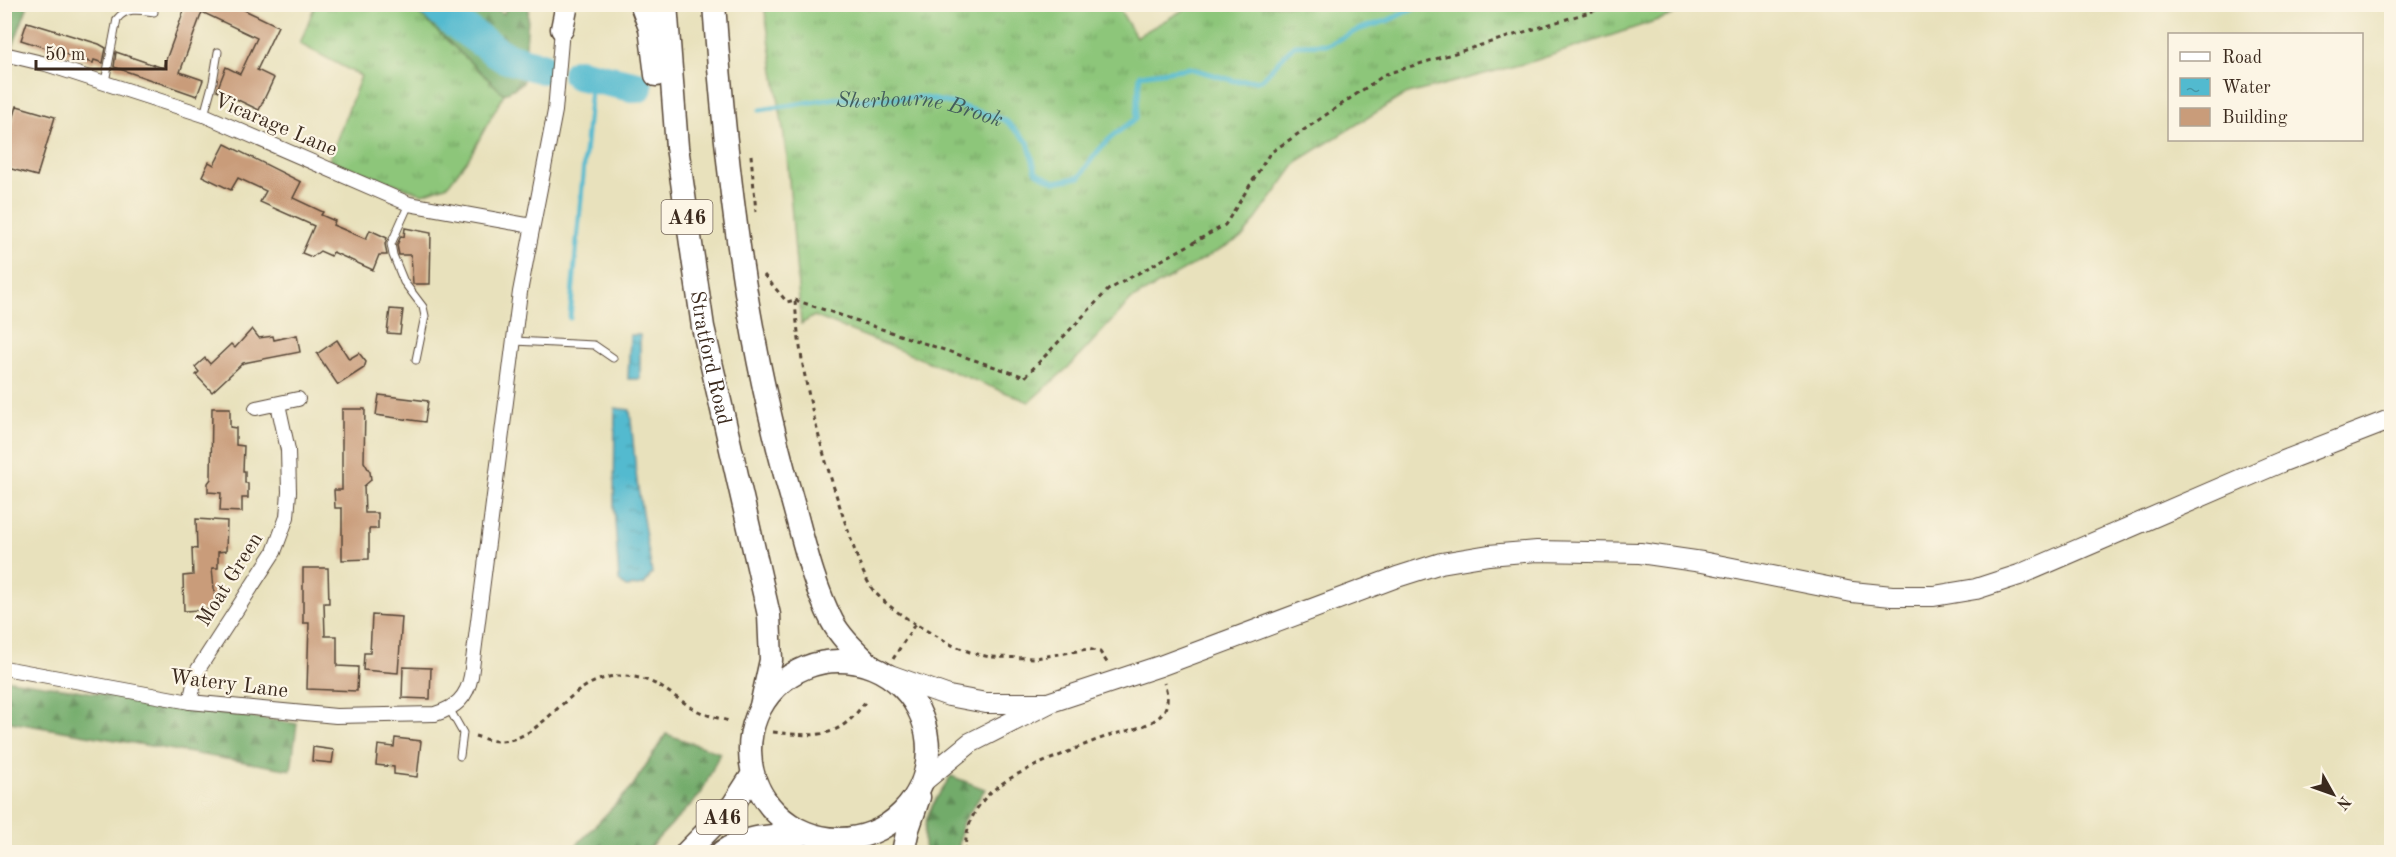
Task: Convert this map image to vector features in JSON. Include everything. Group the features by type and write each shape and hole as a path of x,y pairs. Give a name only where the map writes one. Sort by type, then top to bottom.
{"highway":[{"path":"559,4 562,29"},
{"path":"562,29 567,4"},
{"path":"641,4 650,28"},
{"path":"648,4 666,151 681,232 703,327"},
{"name":"Stratford Road","path":"666,4 677,147 703,327 769,615 771,660 761,706"},
{"name":"A46","path":"714,4 724,129 735,215 752,326 772,424 803,539 833,623 883,667"},
{"path":"835,852 771,810 751,777 753,736 761,706 777,687 817,663 836,660 855,661 883,667 902,687 923,720 929,740 923,786 903,852"},
{"name":"A46","path":"687,852 733,805 751,777"},
{"path":"809,836 846,838 875,830 889,822 923,786"},
{"name":"A46","path":"722,852 755,837 809,836"},
{"path":"770,852 784,852"}],"main road":[{"path":"923,786 970,743 1051,702 1118,681 1397,577 1441,563 1489,555 1583,551 1640,554 1702,562 1852,592 1892,596 1934,596 1976,589 2019,575 2281,462 2391,419"},
{"path":"883,667 949,696 986,703 1051,702"}],"street":[{"path":"450,710 466,694 471,676 513,341 532,226 547,161 555,111 562,29"},
{"name":"Vicarage Lane","path":"4,54 46,64 204,115 409,204 532,226"},
{"path":"256,408 298,399"},
{"name":"Moat Green","path":"190,702 197,670 274,552 287,517 288,450 278,404"},
{"name":"Watery Lane","path":"4,668 190,702 336,716 418,716 450,710"}],"lane":[{"path":"105,82 117,19 121,14 133,10 154,12"},
{"path":"204,115 218,52"},
{"path":"409,204 391,244 404,282 423,307 425,316 416,360"},
{"path":"513,341 594,345 613,358"},
{"path":"450,710 463,733 460,756"}],"path":[{"path":"763,267 765,276 787,302 795,300 1025,377 1108,290 1225,225 1270,153 1386,74 1616,4"},
{"path":"751,156 757,218"},
{"path":"795,300 802,364 815,424 853,544 874,590 895,611 952,645 989,657 1036,658 1088,649 1100,652 1118,681"},
{"path":"883,667 915,624"},
{"path":"965,852 965,840 976,809 993,788 1005,780 1098,739 1138,727 1159,717 1167,703 1160,666"},
{"path":"463,733 496,741 512,740 535,727 579,689 591,682 615,676 639,677 655,683 699,711 729,722"},
{"path":"773,732 810,736 832,732 860,711 867,699"}],"green space":[{"path":"5,4 28,5 13,46 5,45"},
{"path":"315,5 410,5 504,94 470,156 448,185 423,194 329,160 361,76 300,44"},
{"path":"410,5 492,5 504,14 506,5 529,5 523,83 504,94"},
{"path":"764,5 1117,5 1136,37 1192,5 1695,5 1670,16 1534,61 1404,95 1298,161 1244,236 1131,300 1071,365 1029,402 814,316 801,324 787,156"},
{"path":"4,679 297,724 291,770 5,721"},
{"path":"666,734 720,753 701,794 645,852 570,852 632,787"},
{"path":"951,776 985,789 962,824 958,852 925,852 924,830 929,812"}],"water":[{"path":"630,335 640,335 640,379 628,379"},
{"path":"615,408 630,410 637,482 652,573 644,585 626,587 619,581 614,506"}],"building":[{"path":"232,4 278,26 257,70 274,78 259,110 217,90 226,67 240,74 257,38 202,12 180,72 203,80 197,96 114,67 116,52 163,68 186,5"},
{"path":"27,22 99,44 106,48 103,63 94,60 93,63 21,40"},
{"path":"17,106 55,117 37,176 4,167 4,150"},
{"path":"225,144 301,182 293,198 323,212 321,215 335,221 333,225 366,239 370,230 387,238 385,244 387,255 379,255 373,270 333,252 331,256 320,251 312,257 302,253 314,226 260,202 266,191 238,178 231,190 202,176 209,162 214,165"},
{"path":"405,228 431,233 430,284 413,284 411,255 399,255 397,245 401,236 404,237"},
{"path":"390,309 403,310 400,334 387,333"},
{"path":"252,329 259,338 273,336 274,340 297,335 300,352 243,363 212,392 196,375 199,372 195,367 205,358 210,364 231,344 235,348"},
{"path":"337,340 349,359 359,353 366,362 364,368 338,385 317,354"},
{"path":"379,395 428,401 425,422 376,415"},
{"path":"212,408 230,408 230,427 236,428 236,445 244,446 243,471 245,471 245,483 248,483 248,498 242,498 242,512 220,511 221,493 208,492 208,483 211,479"},
{"path":"342,409 365,409 364,462 370,472 371,480 364,486 365,513 378,513 378,529 369,529 369,559 342,560 342,508 335,508 334,490 342,490"},
{"path":"196,519 227,521 226,551 218,552 218,568 212,568 216,609 184,611 183,576 193,575 192,548 197,549"},
{"path":"303,568 328,568 329,603 324,603 325,636 337,636 337,666 358,667 357,691 307,689 309,623 303,623"},
{"path":"372,615 402,617 398,673 363,670 364,653 370,653"},
{"path":"403,667 431,668 430,699 402,698"},
{"path":"395,738 421,741 417,777 394,774 394,767 376,765 378,745 394,747"},
{"path":"313,747 334,750 332,763 312,761"}],"waterway":[{"name":"Sherbourne Brook","path":"433,4 454,22 504,57 542,68"},
{"name":"Sherbourne Brook","path":"760,110 836,98 861,100 920,97 954,104 1005,120 1028,142 1036,172 1055,182 1080,177 1104,144 1136,119 1140,75 1189,68 1235,81 1261,80 1294,45 1329,44 1360,29 1389,20 1421,4"},
{"name":"Sherbourne Brook","path":"578,74 637,87"},
{"path":"570,318 592,77"}]}
